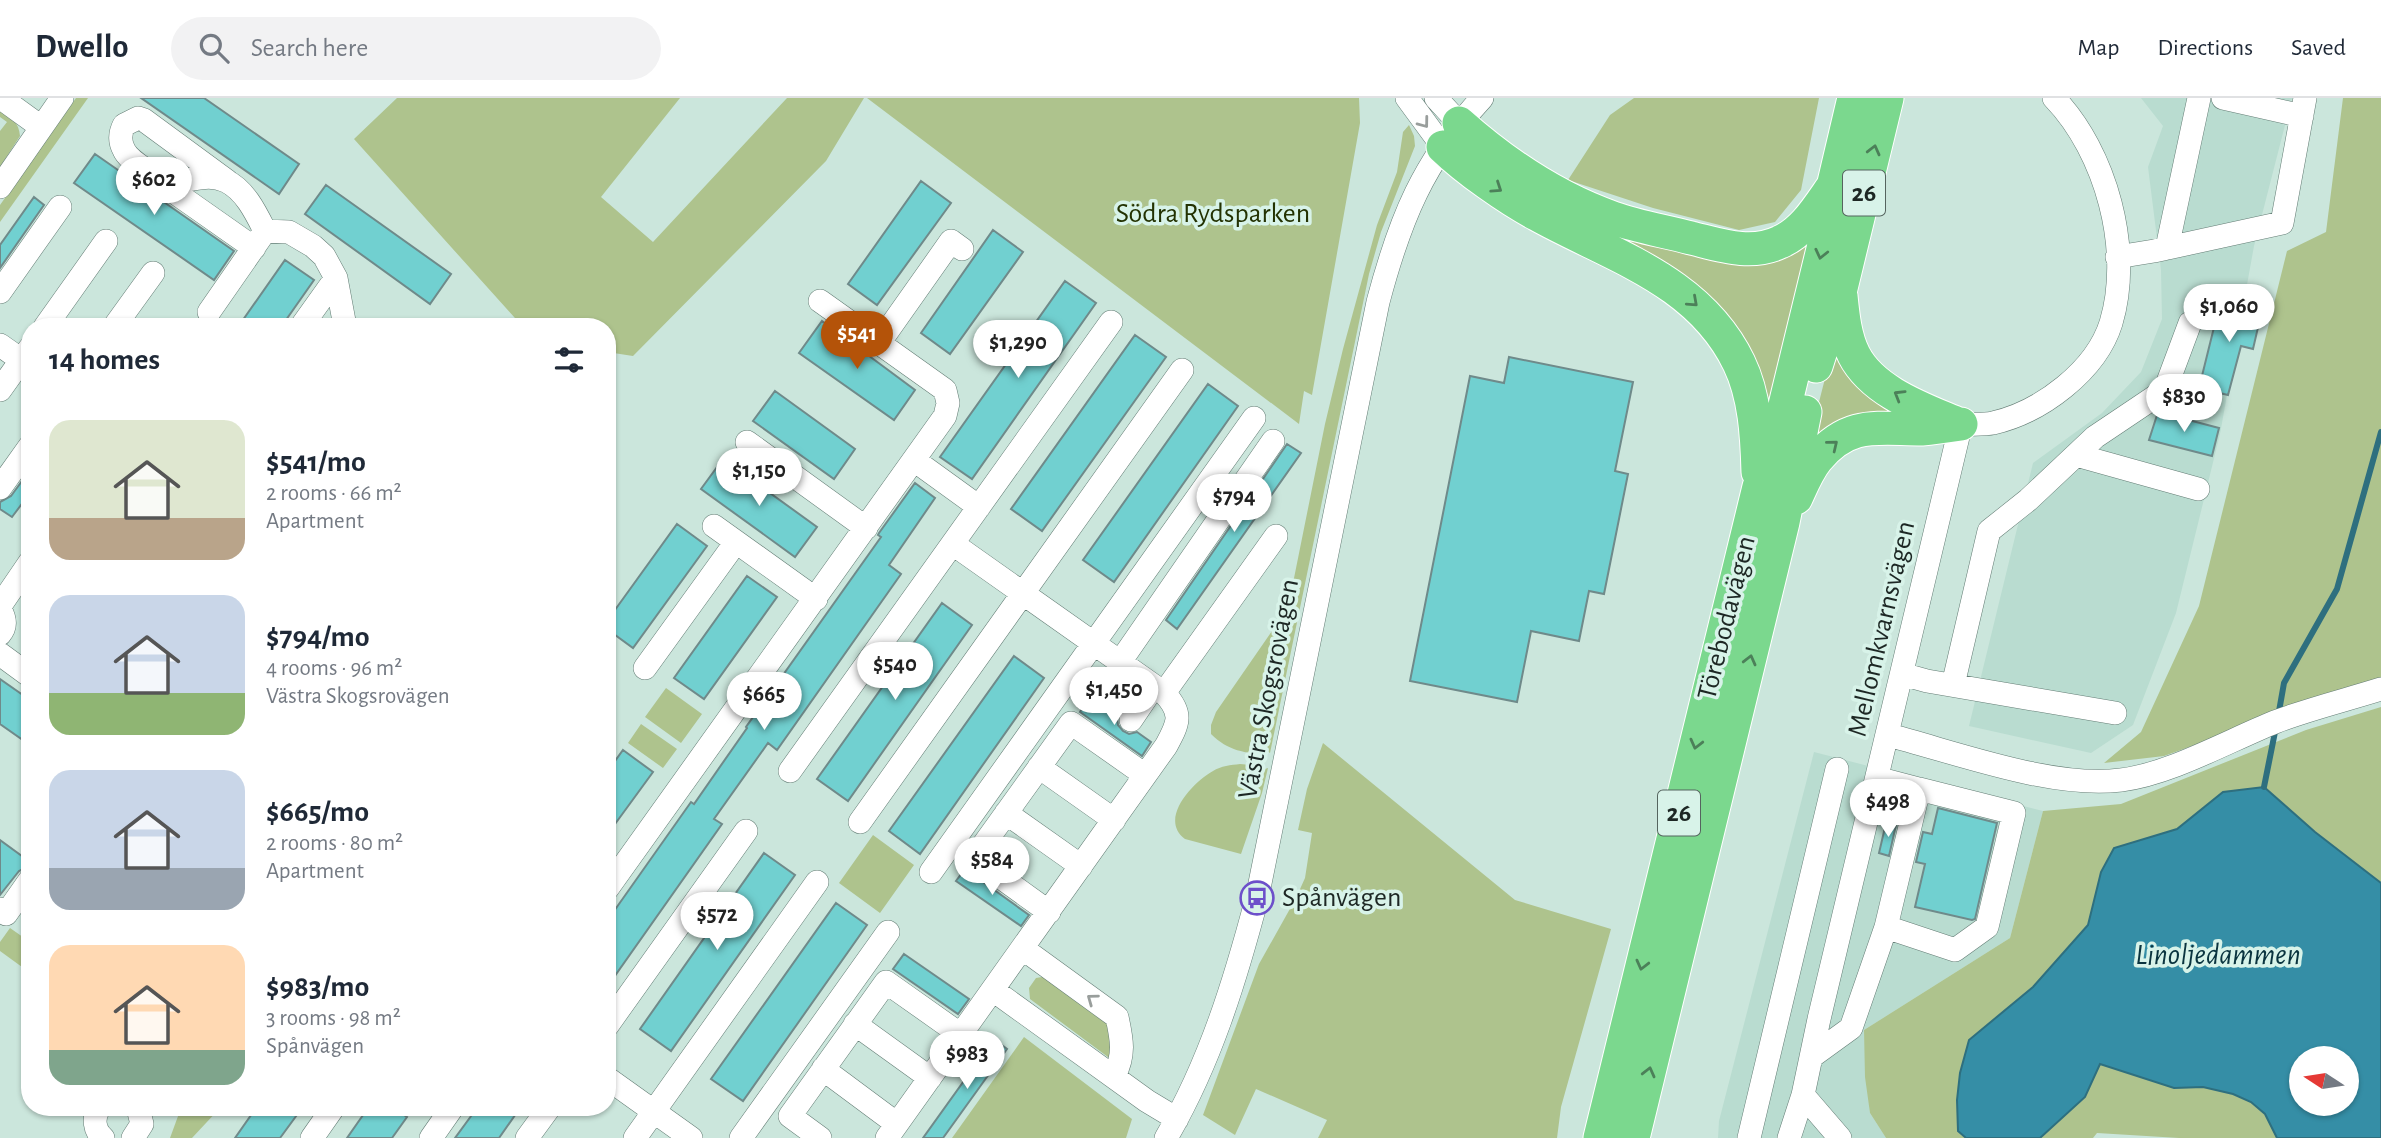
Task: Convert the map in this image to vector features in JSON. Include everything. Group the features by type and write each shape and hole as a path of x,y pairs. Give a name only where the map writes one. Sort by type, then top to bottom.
{"highway":[{"name":"Törebodavägen","path":"1600,1138 1759,487 1782,417 1824,245 1833,187 1854,98"},
{"name":"Törebodavägen","path":"1633,1138 1783,522 1796,447 1817,362 1841,288 1887,98"},
{"path":"1451,135 1587,208 1616,219 1752,250 1778,243 1798,232 1833,187"},
{"path":"1451,135 1456,160 1535,214 1665,281 1694,301 1717,328 1739,363 1751,397 1757,436 1759,487"},
{"path":"1841,288 1847,339 1866,372 1899,397 1961,425"},
{"path":"1783,522 1815,462 1842,437 1874,427 1924,429 1961,425"}],"street":[{"path":"1,98 41,127"},
{"path":"0,187 62,98"},
{"path":"1407,98 1451,135"},
{"path":"1436,98 1451,135"},
{"name":"Västra Skogsrovägen","path":"1171,1129 1201,1071 1221,1021 1241,961 1257,898 1378,302 1393,246 1416,191 1451,135 1482,98"},
{"path":"1961,425 1992,423 2030,410 2063,389 2089,362 2110,324 2118,286 2113,213 2102,176 2076,126 2054,98"},
{"path":"2167,248 2199,98"},
{"path":"2117,257 2282,223 2304,107 2222,98"},
{"path":"138,118 144,120 235,187 259,240 206,214 124,152 120,140 124,125 138,118"},
{"path":"161,179 173,181 197,177 235,187"},
{"path":"206,214 218,198 235,187"},
{"path":"0,292 60,207"},
{"path":"209,312 259,240 289,232 324,256 336,278 343,318"},
{"path":"50,318 106,241"},
{"path":"879,343 951,241 962,249"},
{"path":"120,318 153,273"},
{"path":"307,318 336,278"},
{"path":"616,877 945,416 948,402 945,390 820,301"},
{"path":"790,771 1111,321"},
{"path":"1953,685 1989,531 2028,500 2095,437 2165,390 2190,323"},
{"path":"0,345 21,355"},
{"path":"0,390 21,365"},
{"path":"860,822 1182,370"},
{"path":"931,872 1254,418"},
{"name":"Mellomkvarnsvägen","path":"1790,1135 1803,1095 1961,425"},
{"path":"1120,662 1273,441"},
{"path":"747,442 866,528"},
{"path":"2076,455 2199,489"},
{"path":"0,488 21,459"},
{"path":"914,460 979,507"},
{"path":"714,526 816,599"},
{"path":"1131,720 1159,690 1276,536"},
{"path":"645,668 736,542"},
{"path":"823,1069 892,1131 1175,730 1178,716 1175,704 1159,690 953,544"},
{"path":"0,634 5,626 0,608 21,576"},
{"path":"0,654 21,669"},
{"path":"1902,674 2115,713"},
{"path":"1888,735 2042,774 2084,781 2122,780 2150,773 2277,722 2381,689"},
{"path":"1049,912 974,858 1070,723 1145,775"},
{"path":"1039,767 1114,820"},
{"path":"1749,1138 1837,768"},
{"path":"1877,778 2014,813 1987,927 1955,950 1886,927"},
{"path":"1811,1057 1852,1028 1886,927 1919,789"},
{"path":"1006,813 1081,866"},
{"path":"616,1013 746,831"},
{"path":"635,1138 817,882"},
{"path":"0,909 6,914 21,893"},
{"path":"741,1138 888,932"},
{"path":"1022,948 1117,1017 1124,1045 1121,1064 1114,1076"},
{"path":"820,1138 790,1116 886,982 961,1035"},
{"path":"993,990 1114,1076 1171,1129"},
{"path":"855,1024 930,1078"},
{"path":"616,1085 691,1138"},
{"path":"1803,1095 1840,1138"},
{"path":"95,1116 96,1127 103,1138"},
{"path":"134,1138 142,1124 142,1116"},
{"path":"312,1138 327,1116"},
{"path":"430,1138 441,1116"},
{"path":"527,1138 543,1116"}],"shaded area":[{"path":"2141,98 2292,98 2254,246 2220,434 2176,613 2133,725 2091,753 1969,726 2033,463 2102,413 2141,372 2162,319 2161,270 2148,167 2163,126"},
{"path":"1814,752 2043,811 2010,938 1864,1030 1870,1113 1886,1138 1718,1138 1719,1121"}],"green space":[{"path":"76,98 88,98 0,222 0,205"},
{"path":"397,98 680,98 601,197 653,242 787,98 864,98 826,161 633,356 616,353 616,318 515,318 354,139"},
{"name":"Södra Rydsparken","path":"867,98 1359,98 1360,123 1312,395 1304,391 1299,424"},
{"path":"1634,98 1819,98 1801,190 1775,222 1739,230 1653,208 1568,180 1610,115"},
{"path":"2343,98 2381,98 2381,678 2164,756 2104,763 2141,732 2199,606 2287,251 2326,232"},
{"path":"0,110 16,123 20,136 0,167 0,131 7,122 0,117"},
{"path":"1409,125 1415,146 1381,232 1369,274 1270,753 1261,746 1259,748 1268,755 1237,750 1211,734 1211,725 1216,712 1289,603 1343,349 1377,225 1397,172 1403,132"},
{"path":"1568,216 1675,243 1809,235 1770,410 1742,349"},
{"path":"1840,354 1901,409 1807,449 1831,355"},
{"path":"666,688 702,714 681,743 645,717"},
{"path":"2381,707 2381,883 2315,832 2264,787 2223,792 2177,829 2114,848 2101,872 2088,925 2033,987 1969,1040 1958,1131 1966,1138 1886,1138 1870,1113 1865,1077 1864,1030 2010,938 2043,811 2121,804 2306,730"},
{"path":"641,724 677,749 663,768 628,743"},
{"path":"1323,743 1515,900 1611,929 1561,1107 1557,1138 1318,1138 1327,1120 1256,1089 1235,1135 1203,1115 1259,964 1305,878 1312,833 1298,830 1307,789"},
{"path":"1240,764 1262,766 1255,772 1268,768 1241,854 1185,839 1178,831 1175,821 1181,802 1188,792 1216,769"},
{"path":"873,835 914,865 880,913 839,883"},
{"path":"10,928 21,936 21,966 0,951 0,942"},
{"path":"1048,977 1110,1022 1112,1060 1030,999 1029,988 1036,978"},
{"path":"1024,1037 1132,1119 1126,1138 952,1138"},
{"path":"2100,1064 2174,1088 2203,1087 2233,1094 2251,1102 2265,1114 2277,1138 2179,1138 2097,1133 2093,1138 2040,1138 2085,1097"},
{"path":"178,1116 213,1116 192,1138 170,1138"}],"water":[{"name":"Linoljedammen","path":"2264,787 2315,832 2381,883 2381,1138 2277,1138 2265,1114 2251,1102 2233,1094 2203,1087 2174,1088 2100,1064 2085,1097 2040,1138 1966,1138 1958,1131 1957,1100 1960,1073 1969,1040 2033,987 2088,925 2101,872 2114,848 2177,829 2223,792"}],"building":[{"path":"141,98 204,98 299,164 279,194"},
{"path":"95,154 234,251 214,280 74,183"},
{"path":"921,181 951,203 877,305 848,284"},
{"path":"326,185 451,274 430,304 305,214"},
{"path":"34,197 44,205 0,268 0,245"},
{"path":"993,230 1023,252 950,354 921,333"},
{"path":"285,260 314,280 287,318 244,318"},
{"path":"1065,281 1096,303 972,479 940,457"},
{"path":"2221,299 2262,310 2253,349 2241,346 2228,395 2199,388"},
{"path":"822,321 915,390 894,420 799,353"},
{"path":"1135,335 1166,357 1042,531 1011,509"},
{"path":"1509,357 1633,382 1615,471 1628,474 1604,594 1589,591 1579,641 1531,631 1517,702 1410,681 1470,376 1504,383"},
{"path":"1208,384 1238,406 1114,582 1083,560"},
{"path":"775,391 855,449 834,479 753,421"},
{"path":"2158,412 2219,428 2212,456 2149,440"},
{"path":"1287,444 1301,453 1177,629 1166,620"},
{"path":"723,459 817,527 795,557 701,489"},
{"path":"21,482 21,505 12,517 0,509 0,502 11,496"},
{"path":"915,483 935,498 889,565 901,574 777,750 768,743 714,819 722,824 616,974 616,908 691,802 694,804 881,537 879,533"},
{"path":"677,524 707,546 633,648 616,636 616,609"},
{"path":"747,576 777,597 704,699 674,678"},
{"path":"942,603 972,625 848,801 817,779"},
{"path":"1014,656 1044,678 920,854 889,831"},
{"path":"0,679 21,694 21,739 0,724"},
{"path":"1089,698 1117,718 1123,731 1129,734 1137,732 1151,742 1142,756 1080,712"},
{"path":"623,750 653,772 616,823 616,760"},
{"path":"1938,808 1997,823 1975,919 1972,920 1915,907 1925,864 1916,862 1923,832 1932,834"},
{"path":"1886,823 1896,825 1889,856 1879,853"},
{"path":"0,840 21,855 21,870 0,895"},
{"path":"764,853 795,875 671,1051 640,1029"},
{"path":"965,869 1029,915 1021,926 956,881"},
{"path":"836,903 867,925 743,1101 711,1079"},
{"path":"904,954 969,999 958,1014 893,969"},
{"path":"994,1039 1007,1049 943,1138 923,1138"},
{"path":"250,1116 296,1116 280,1138 235,1138"},
{"path":"362,1116 407,1117 392,1138 347,1138"},
{"path":"471,1116 514,1116 499,1138 455,1138"}],"waterway":[{"path":"2278,717 2284,683 2337,589 2381,432"},
{"path":"2264,787 2276,727"}],"place":[{"name":"Spånvägen","path":"1257,898"}]}
